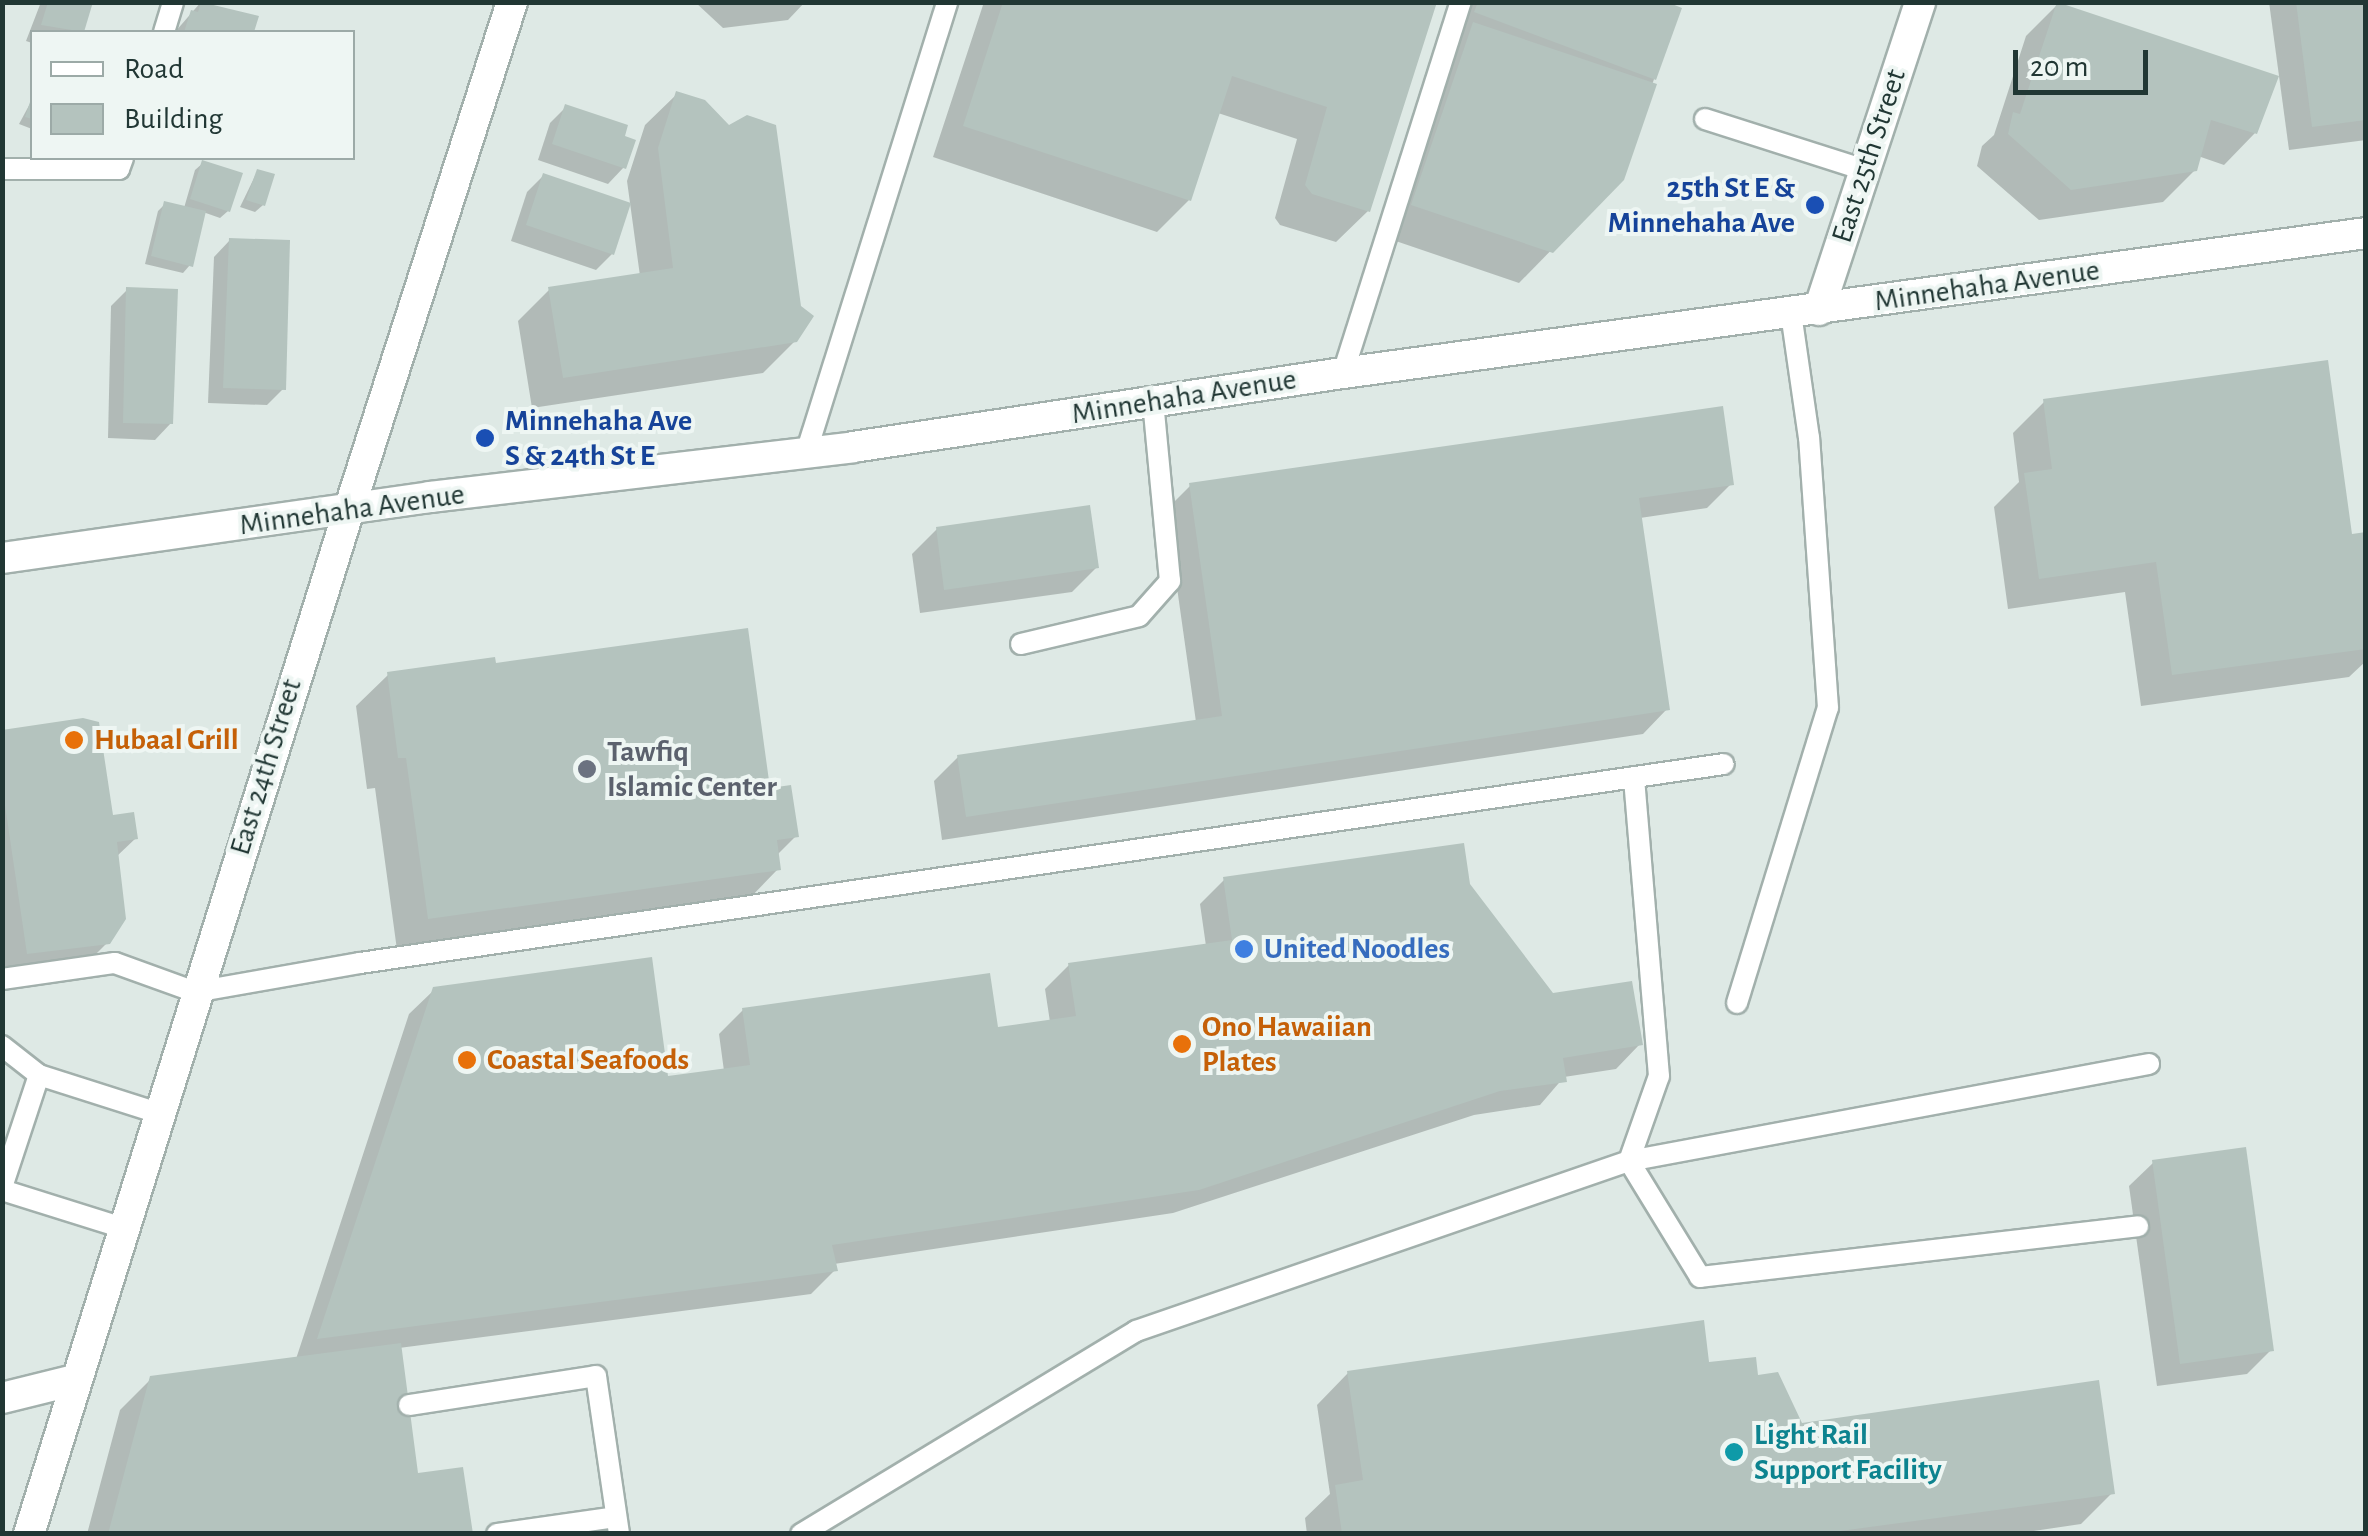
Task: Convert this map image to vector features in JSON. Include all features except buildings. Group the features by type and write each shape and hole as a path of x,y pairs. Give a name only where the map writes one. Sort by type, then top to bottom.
{"main road":[{"name":"East 24th Street","path":"29,1534 195,992 512,2"},
{"name":"East 25th Street","path":"1805,312 1865,170 1920,2"},
{"name":"Minnehaha Avenue","path":"2,558 806,453 1343,373 2366,233"},
{"path":"2,1398 76,1380"}],"lane":[{"path":"165,30 174,2"},
{"path":"806,453 947,2"},
{"path":"1343,373 1461,2"},
{"path":"1705,119 1865,170"},
{"path":"2,168 119,169 122,160"},
{"path":"1737,1003 1828,708 1808,438 1805,312"},
{"path":"1021,644 1140,616 1170,581 1153,402"},
{"path":"2,979 115,963 195,992 379,960 1724,764"},
{"path":"1629,1161 1659,1076 1634,777"},
{"path":"2,1046 39,1074 158,1113"},
{"path":"801,1534 1136,1331 1629,1161 2149,1064"},
{"path":"39,1074 2,1188 122,1228"},
{"path":"1629,1161 1700,1277 2138,1226"},
{"path":"409,1405 596,1376 618,1525 497,1534"}],"place":[{"name":"25th St E & Minnehaha Ave","path":"1815,205"},
{"name":"Minnehaha Ave S & 24th St E","path":"485,438"},
{"name":"Hubaal Grill","path":"74,740"},
{"name":"Tawfiq Islamic Center","path":"587,769"},
{"name":"United Noodles","path":"1244,949"},
{"name":"Ono Hawaiian Plates","path":"1182,1044"},
{"name":"Coastal Seafoods","path":"467,1060"},
{"name":"Light Rail Support Facility","path":"1734,1452"}]}
